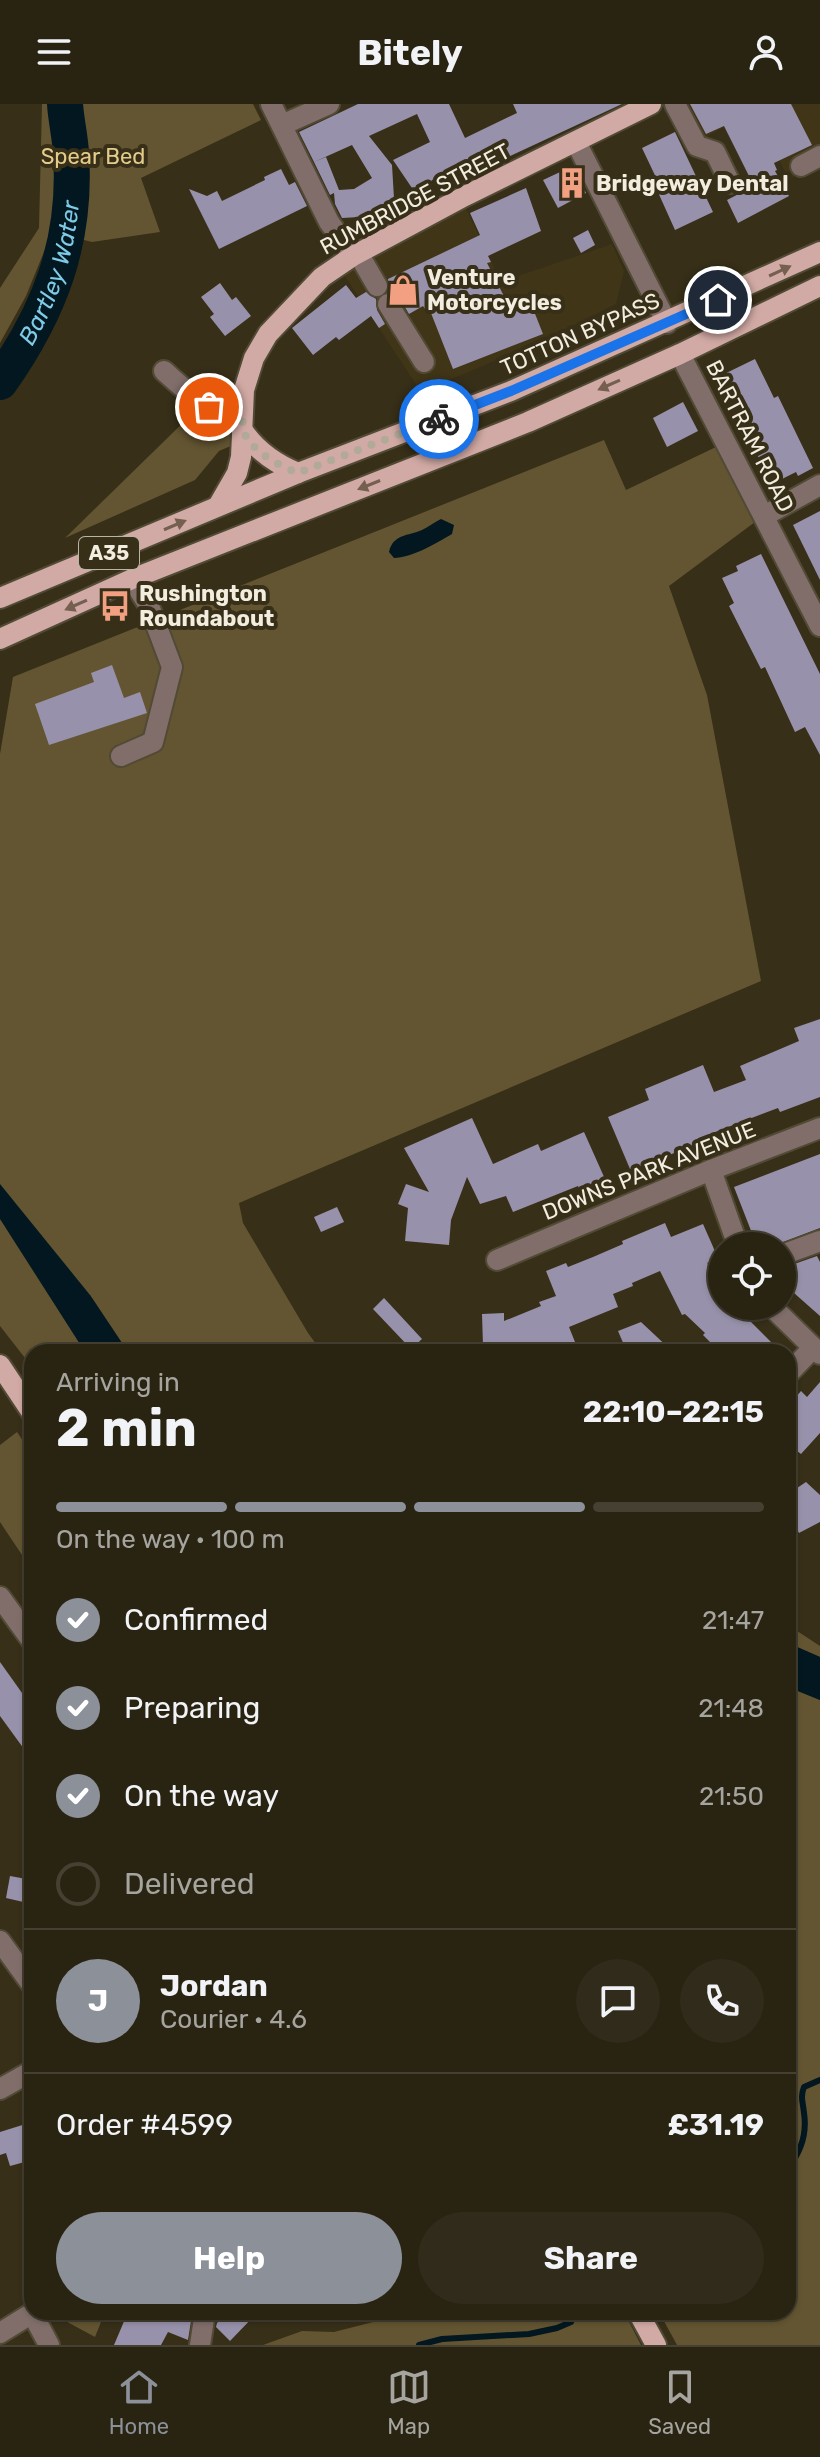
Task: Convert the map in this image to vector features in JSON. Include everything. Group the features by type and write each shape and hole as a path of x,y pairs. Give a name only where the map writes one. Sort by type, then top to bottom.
{"main road":[{"name":"RUMBRIDGE STREET","path":"218,506 237,473 244,390 260,345 312,287 356,254 651,104"},
{"name":"TOTTON BYPASS","path":"0,598 298,473 511,391 820,252"},
{"name":"A35","path":"0,639 132,579 528,422 680,354 820,286"},
{"path":"243,422 254,446 270,459 298,473"},
{"path":"0,1365 24,1401"},
{"path":"642,2320 656,2345"}],"street":[{"path":"271,104 329,222 377,286"},
{"path":"282,125 329,104"},
{"path":"675,104 697,146 715,152 730,183"},
{"path":"576,142 667,323"},
{"path":"801,166 820,156"},
{"path":"388,304 424,362"},
{"name":"BARTRAM ROAD","path":"680,354 820,626"},
{"path":"164,371 196,400 243,422"},
{"path":"764,516 820,485"},
{"path":"121,756 153,742 172,667 149,606 132,579"},
{"name":"DOWNS PARK AVENUE","path":"497,1260 820,1128"},
{"path":"711,1170 733,1232"},
{"path":"796,1250 820,1241"},
{"path":"785,1320 817,1351 796,1368"},
{"path":"0,1597 24,1630"},
{"path":"0,1941 24,1974"},
{"path":"0,2089 24,2076"},
{"path":"0,2333 24,2318"},
{"path":"36,2320 49,2345"},
{"path":"200,2345 204,2320"}],"shaded area":[{"path":"681,104 820,104 820,163 789,179 752,108 722,123 724,127 699,141"},
{"path":"460,196 501,282 612,244 624,271 616,304 544,340 421,392 335,261"}],"green space":[{"name":"Spear Bed","path":"42,104 253,104 261,120 141,178 160,232 92,242 52,232 26,296 0,343 0,288 39,228"},
{"path":"193,413 207,416 225,426 233,445 219,451 195,480 65,538"},
{"path":"604,440 626,490 716,447 755,522 669,586 707,695 761,981 239,1203 243,1223 316,1344 123,1344 90,1295 76,1337 80,1344 24,1344 24,1357 0,1326 0,754 13,677"},
{"path":"17,1432 24,1442 24,1558 0,1522 0,1445"},
{"path":"796,1630 820,1646 820,1657 796,1646"},
{"path":"796,1690 820,1700 820,2345 677,2345 663,2320 796,2320"},
{"path":"64,2320 102,2320 95,2337"},
{"path":"628,2320 641,2345 263,2345 302,2331 334,2332 377,2321"}],"water":[{"path":"441,519 454,525 452,534 408,556 394,558 389,552 394,542 402,536 422,530"},
{"path":"0,1184 90,1295 123,1344 80,1344 0,1219"},
{"path":"796,1646 820,1657 820,1700 796,1690"}],"building":[{"path":"358,104 449,104 465,138 517,113 513,104 622,104 452,183 446,172 414,191 393,160 430,142 417,114 369,136 392,165 395,215 342,218 335,204 334,193 330,195 299,132","holes":["352,145 372,178 354,189 339,190 326,157 314,162"]},
{"path":"690,104 791,104 812,145 774,163 775,171 789,196 738,223 727,200 754,186 724,126 706,134"},
{"path":"675,132 713,212 675,230 657,190 661,188 642,148"},
{"path":"573,166 586,193 558,208 543,180"},
{"path":"281,169 289,185 295,182 307,206 219,249 189,189 207,196 217,191 222,201"},
{"path":"526,188 541,231 488,256 491,262 487,263 508,304 528,296 543,334 453,369 429,308 423,306 409,314 399,297 389,291 388,279 480,235 470,213"},
{"path":"588,230 595,245 581,253 573,238"},
{"path":"220,283 232,300 236,297 251,316 225,336 210,317 214,314 201,297"},
{"path":"346,285 356,298 366,292 376,299 377,310 385,324 379,328 371,316 313,355 292,328"},
{"path":"755,359 774,398 778,396 813,468 798,476 796,472 772,484 718,377"},
{"path":"683,402 698,431 667,447 653,418"},
{"path":"820,511 820,580 793,525"},
{"path":"761,554 820,674 820,755 805,727 795,732 765,667 761,669 729,606 734,603 722,578 738,571 736,566"},
{"path":"112,665 124,698 140,692 147,713 49,745 35,704 94,682 91,673"},
{"path":"820,1019 820,1097 780,1112 778,1108 630,1169 608,1117 649,1100 645,1089 703,1065 714,1092 746,1080 740,1066 799,1041 794,1028"},
{"path":"472,1118 493,1164 538,1144 541,1151 584,1132 605,1179 580,1190 578,1186 513,1212 506,1196 480,1204 467,1177 451,1220 449,1245 405,1241 408,1208 398,1204 406,1184 429,1192 404,1148"},
{"path":"820,1154 820,1228 796,1237 796,1232 752,1232 734,1187"},
{"path":"337,1207 344,1222 321,1232 314,1217"},
{"path":"665,1223 671,1237 703,1224 708,1235 708,1320 749,1320 773,1344 712,1344 703,1335 705,1333 685,1314 682,1315 660,1271 613,1294 618,1307 569,1327 576,1344 483,1344 482,1314 504,1313 504,1321 541,1306 539,1302 556,1296 546,1271 566,1263 568,1267 623,1244 622,1241"},
{"path":"817,1256 820,1262 820,1316 796,1295 796,1263"},
{"path":"384,1298 422,1339 416,1344 406,1344 373,1309"},
{"path":"641,1322 664,1344 624,1344 618,1331"},
{"path":"820,1382 820,1433 801,1454 796,1450 796,1397 801,1391 807,1397"},
{"path":"806,1482 820,1495 820,1522 799,1533 796,1527 796,1489"},
{"path":"0,1662 24,1696 24,1749 0,1716"},
{"path":"10,1876 24,1879 24,1902 6,1898"},
{"path":"24,2124 24,2162 10,2166 6,2153 0,2155 0,2132"},
{"path":"125,2320 191,2321 188,2340 168,2332 161,2345 114,2345"},
{"path":"220,2320 250,2320 230,2341 216,2327"}],"waterway":[{"name":"Bartley Water","path":"0,382 46,302 64,245 72,185 65,104"},
{"path":"796,2155 804,2135 804,2087 820,2080"},
{"path":"419,2345 442,2339 529,2334 571,2322"}],"way so far":[{"path":"209,407 242,412 244,432 254,446 270,459 298,473 439,419"}],"place":[{"name":"Bridgeway Dental","path":"572,183"},
{"name":"Venture Motorcycles","path":"403,290"},
{"name":"Rushington Roundabout","path":"115,606"}],"route":[{"path":"439,419 511,391 718,300"}]}
